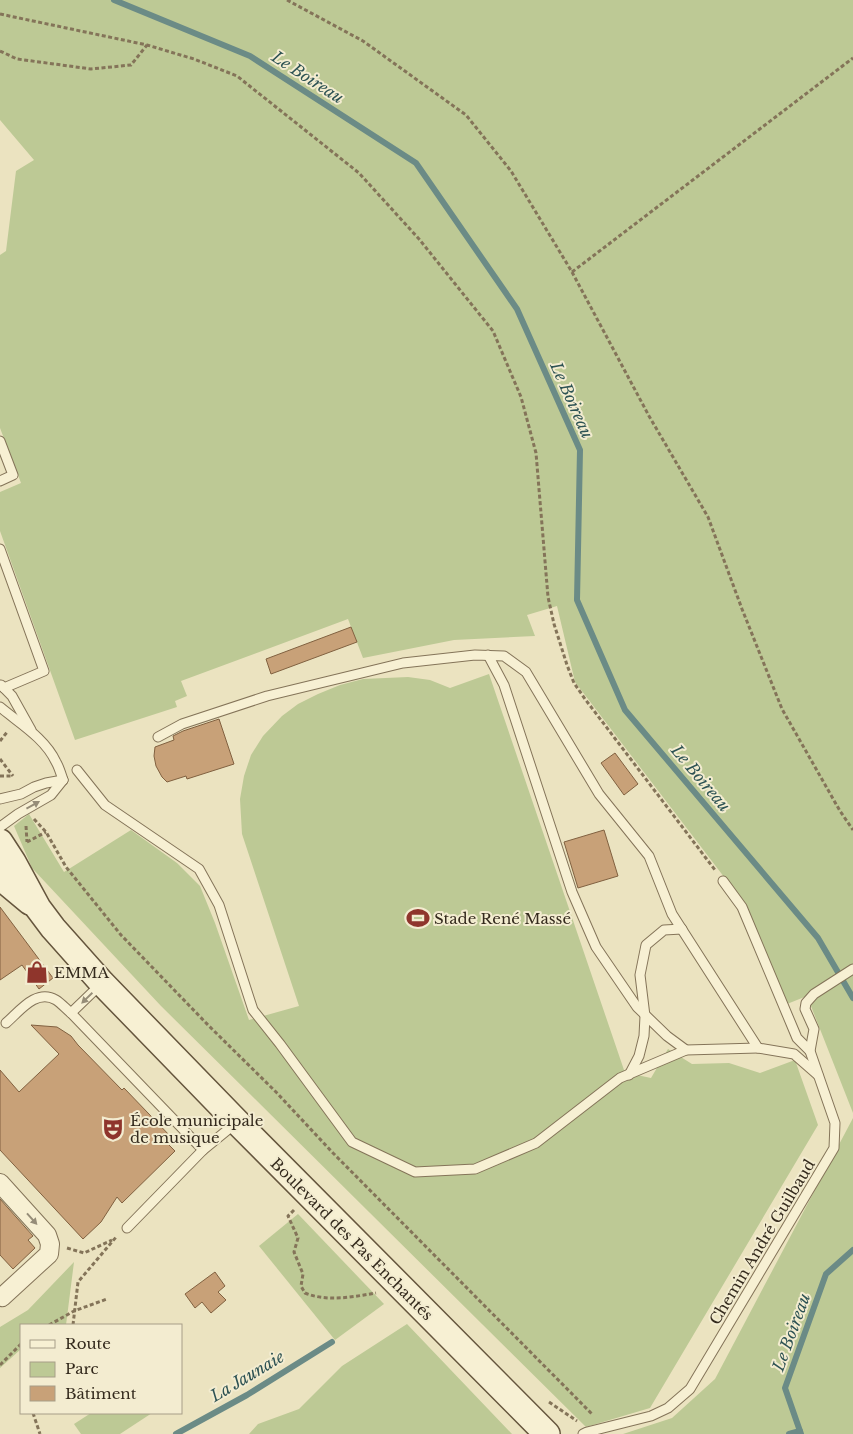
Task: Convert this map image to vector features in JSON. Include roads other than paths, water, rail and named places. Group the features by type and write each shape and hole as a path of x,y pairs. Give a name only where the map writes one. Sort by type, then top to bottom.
{"main road":[{"name":"Boulevard des Pas Enchantés","path":"0,842 38,908 53,928 102,983 237,1122 547,1434"},
{"name":"Boulevard des Pas Enchantés","path":"2,882 38,908"}],"street":[{"path":"0,1183 47,1235 50,1244 49,1254 2,1297 0,1296"}],"lane":[{"path":"0,441 13,475 0,480"},
{"path":"0,549 44,671 2,686 12,696 32,732"},
{"path":"158,737 182,724 267,696 403,663 475,655 504,656 526,672 599,794 649,856 672,914 758,1048"},
{"path":"488,655 504,685 572,892 596,947 637,1007 667,1036 686,1050"},
{"path":"0,707 32,732 56,760 63,780"},
{"path":"77,770 105,805 199,870 219,905 253,1010 352,1142 415,1172 475,1169 536,1143 620,1078 686,1050 758,1048 794,1054 818,1075"},
{"path":"0,799 21,794 46,783 63,780"},
{"path":"0,826 51,795 63,780"},
{"path":"723,881 742,907 798,1038 810,1050"},
{"path":"629,1074 639,1056 644,1036 645,1016 640,975 646,945 664,930 682,928"},
{"name":"Chemin André Guilbaud","path":"583,1434 650,1416 668,1408 690,1389 834,1148 835,1123 810,1050 814,1029 806,1009 806,1003 814,994 853,969"},
{"path":"71,1013 102,983"},
{"path":"6,1023 30,1001 47,996 56,1000 71,1013 204,1150"},
{"path":"127,1228 204,1150 237,1122"}],"waterway":[{"name":"Le Boireau","path":"114,0 250,56 416,163 517,309 580,450 577,600 625,710 818,938 853,998"},
{"name":"Le Boireau","path":"801,1434 785,1388 826,1274 853,1250"},
{"name":"La Jaunaie","path":"176,1434 247,1395 332,1342"},
{"name":"La Jaunaie","path":"789,1434 800,1431"}],"place":[{"name":"Stade René Massé","path":"418,918"},
{"name":"EMMA","path":"37,972"},
{"name":"École municipale de musique","path":"113,1129"}]}
